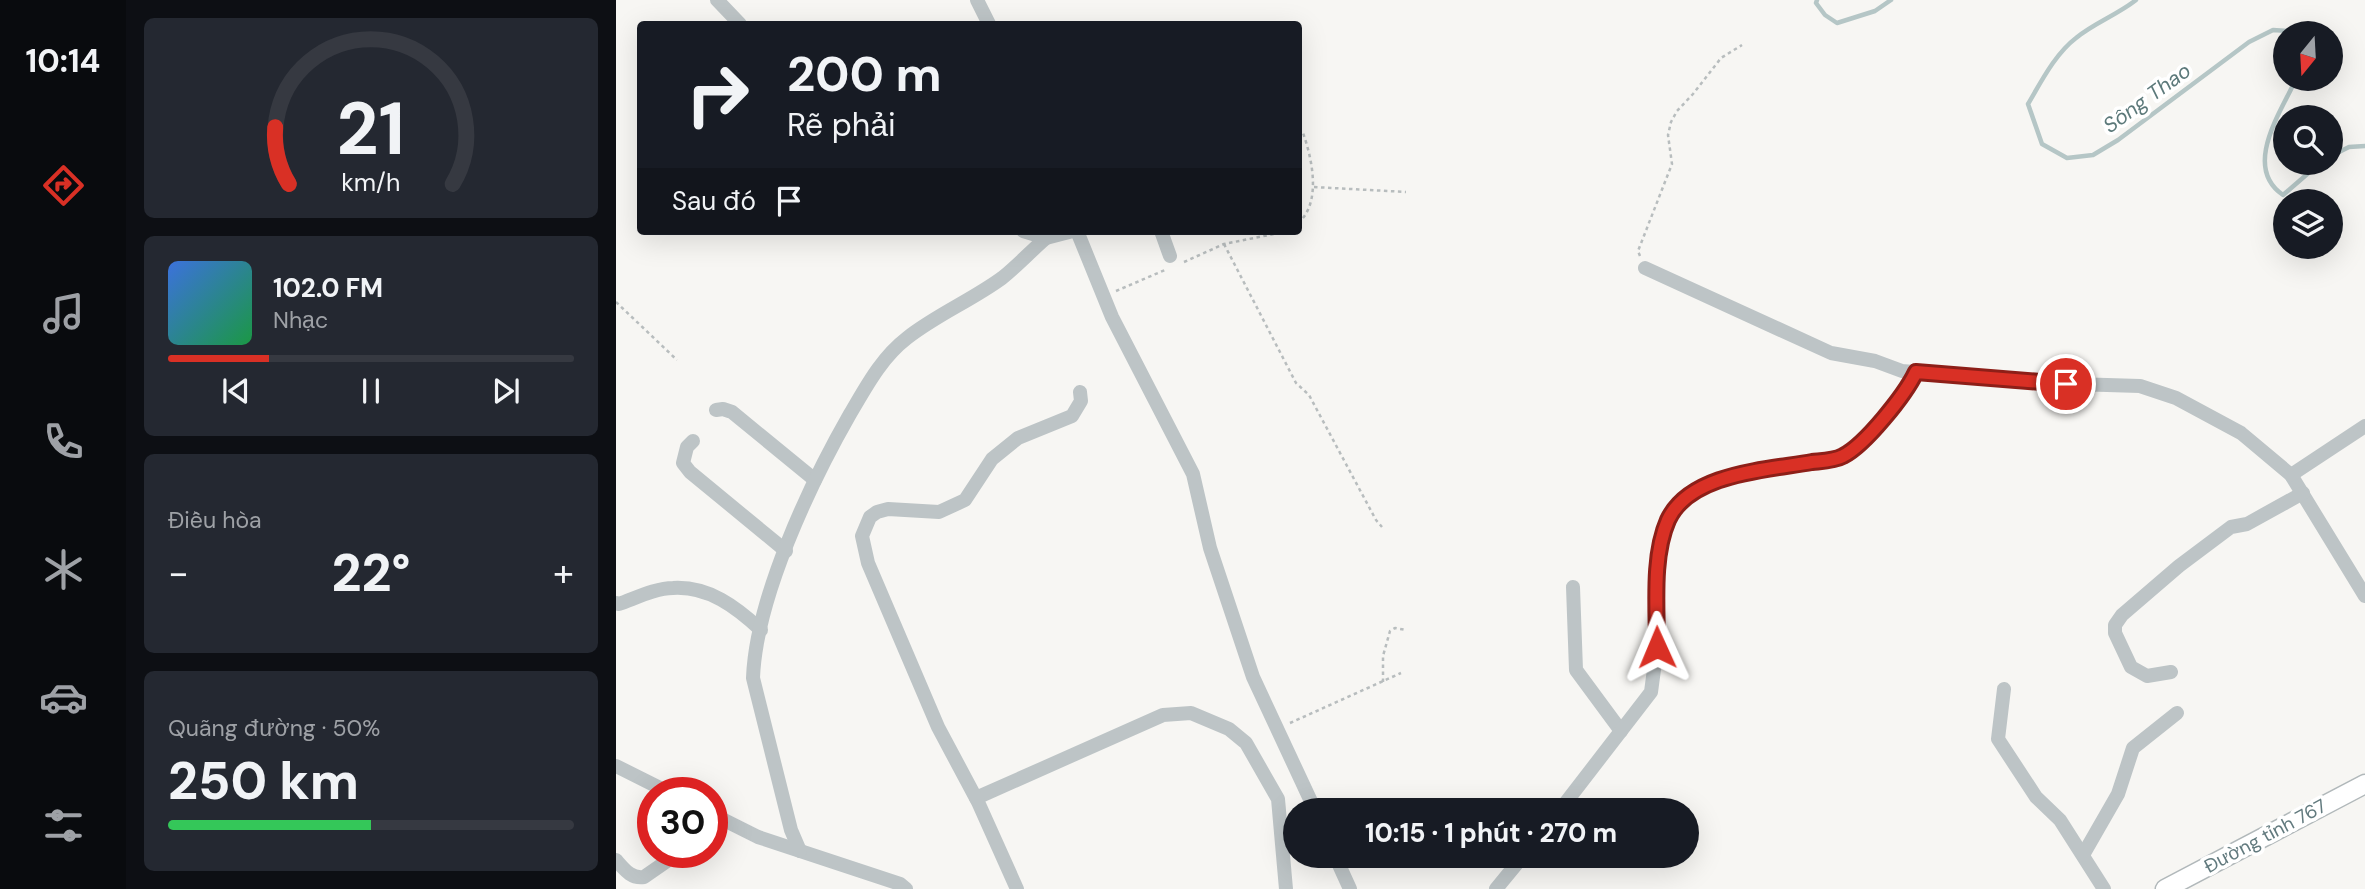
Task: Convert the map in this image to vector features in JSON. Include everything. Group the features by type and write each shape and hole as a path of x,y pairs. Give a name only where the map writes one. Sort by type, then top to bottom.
{"main road":[{"name":"Đường tỉnh 767","path":"2165,889 2365,784"}],"street":[{"path":"717,0 737,21"},
{"path":"976,0 987,21"},
{"path":"1034,235 1046,239"},
{"path":"800,851 791,830 753,678 754,657 771,591 815,480 877,369 907,338 1003,277 1046,239 1060,235"},
{"path":"1077,235 1104,296 1193,474 1214,561 1253,677 1309,798"},
{"path":"1163,235 1173,260"},
{"path":"1645,268 1831,353 1875,361 1902,371 2041,383 2140,386 2176,398 2241,433 2291,475 2365,596"},
{"path":"1569,798 1651,692 1657,647 1656,572 1667,522 1679,502 1700,488 1738,475 1841,457 1858,446 1875,427 1909,388 1916,372"},
{"path":"1017,889 976,798 938,727 868,563 862,536 867,522 877,512 888,509 939,512 965,500 992,459 1018,438 1072,416 1082,401 1080,391"},
{"path":"716,410 732,412 815,480"},
{"path":"2291,475 2365,426"},
{"path":"693,442 687,447 683,463 690,472 786,551"},
{"path":"2171,673 2147,676 2131,667 2115,633 2115,625 2122,615 2179,566 2231,527 2247,524 2303,493"},
{"path":"616,603 671,587 692,588 711,593 737,609 761,630"},
{"path":"1573,587 1576,670 1621,731"},
{"path":"2004,689 1998,739 2036,797 2060,820 2104,889"},
{"path":"976,798 1163,715 1191,713 1229,729 1247,743 1270,781 1278,799 1286,889"},
{"path":"2082,855 2118,794 2133,748 2177,713"},
{"path":"616,766 638,777"},
{"path":"728,822 758,837 900,884 906,889"},
{"path":"616,860 630,875 638,878 657,868"},
{"path":"1340,868 1350,889"},
{"path":"1496,889 1513,868"}],"path":[{"path":"1645,268 1638,251 1672,164 1668,135 1671,122 1721,58 1742,45"},
{"path":"1302,220 1314,187 1311,155 1303,133"},
{"path":"1314,187 1406,191"},
{"path":"1173,260 1224,244 1269,235"},
{"path":"1224,244 1296,383 1309,395 1382,527"},
{"path":"1104,296 1164,270"},
{"path":"616,302 677,360"},
{"path":"1383,682 1383,656 1390,631 1395,628 1406,630"},
{"path":"1277,728 1401,673"}],"waterway":[{"name":"Sông Thao","path":"1817,0 1816,3 1825,15 1837,23 1875,11 1891,0"},
{"name":"Sông Thao","path":"2136,0 2068,45 2049,69 2028,104 2042,144 2067,158 2093,155 2118,140 2249,42 2273,30"},
{"name":"Sông Thao","path":"2283,105 2290,91"},
{"name":"Sông Thao","path":"2273,126 2265,155 2266,170 2271,183 2283,195 2306,175"},
{"name":"Sông Thao","path":"2343,150 2365,146"}],"route":[{"path":"1657,647 1656,572 1667,522 1679,502 1700,488 1738,475 1841,457 1858,446 1875,427 1909,388 1916,372 2066,384"}]}
